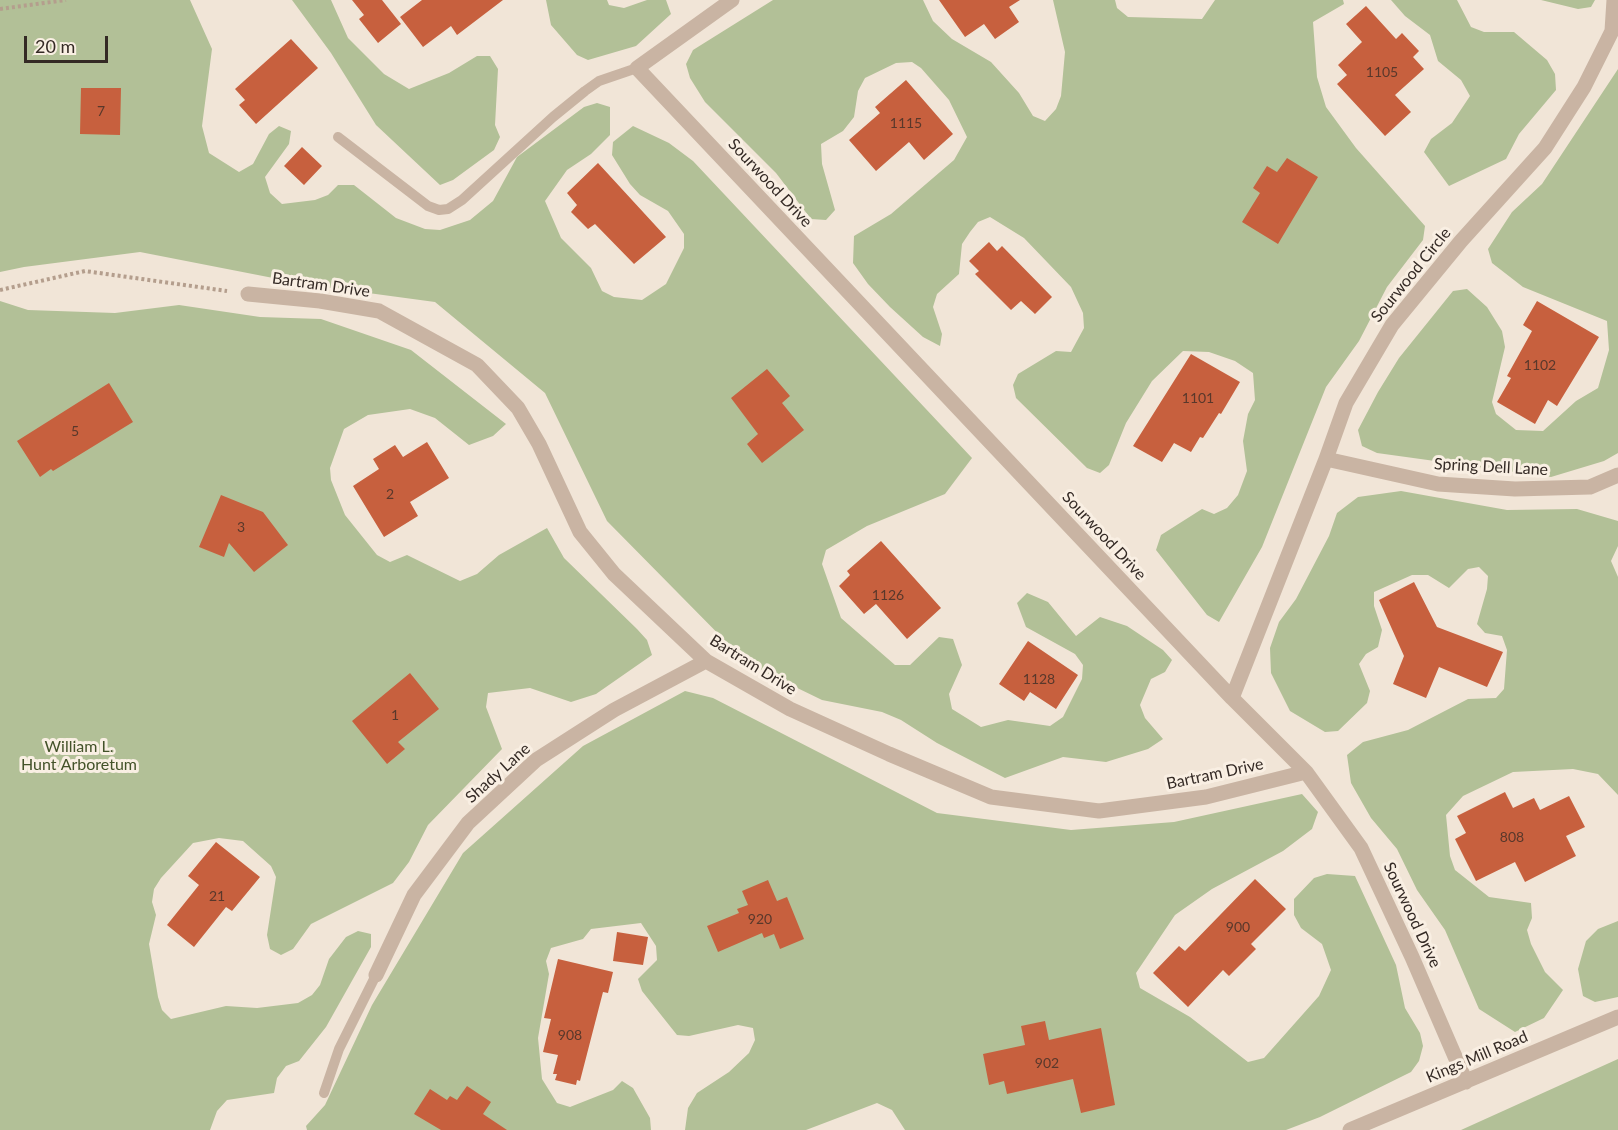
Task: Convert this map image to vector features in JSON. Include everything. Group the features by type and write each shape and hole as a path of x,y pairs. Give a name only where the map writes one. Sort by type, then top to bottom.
{"street":[{"path":"637,68 732,0"},
{"name":"Sourwood Circle","path":"1232,698 1346,403 1392,325 1461,241 1545,148 1584,87 1612,31 1614,0"},
{"name":"Sourwood Drive","path":"637,68 1232,698 1306,772 1361,848 1412,957 1466,1082"},
{"name":"Bartram Drive","path":"248,294 320,301 379,311 477,365 518,408 539,444 580,532 614,574 706,661 790,709 992,797 1099,811 1206,797 1306,772"},
{"name":"Spring Dell Lane","path":"1326,459 1438,484 1515,489 1590,487 1618,475"},
{"name":"Shady Lane","path":"376,975 414,895 468,823 536,760 614,710 706,661"},
{"name":"Kings Mill Road","path":"1350,1130 1618,1017"}],"lane":[{"path":"338,137 428,206 439,210 448,209 462,200 545,124 585,91 599,81 637,68"},
{"path":"324,1093 339,1049 376,975"}],"path":[{"path":"0,9 66,0"},
{"path":"0,290 85,271 248,294"}],"green space":[{"path":"0,0 190,0 212,49 202,126 209,153 239,172 253,164 269,134 279,126 291,131 289,144 265,177 270,193 282,204 315,200 328,195 338,185 354,185 396,218 425,229 440,230 470,220 493,201 517,157 584,107 597,103 610,107 610,135 591,154 567,170 545,201 561,238 591,268 602,291 614,297 642,300 666,284 684,248 684,234 668,211 640,195 630,184 612,155 613,142 633,126 669,143 693,161 972,458 945,494 867,526 826,550 822,564 841,618 895,665 910,665 939,637 953,639 962,665 949,694 952,709 981,727 1008,720 1050,726 1063,717 1082,679 1083,665 1075,654 1026,627 1017,603 1027,593 1048,602 1076,636 1100,617 1127,626 1163,650 1172,660 1165,672 1151,679 1140,705 1145,718 1163,739 1148,749 1106,762 1063,757 1005,778 937,743 901,720 882,712 822,700 748,664 607,521 545,393 435,302 309,285 140,252 0,272"},
{"path":"292,0 331,0 348,38 384,74 409,89 449,73 477,56 490,56 498,69 495,125 500,137 494,150 453,180 440,185 376,125 331,53"},
{"path":"546,0 607,0 609,5 624,8 647,0 666,0 671,14 636,46 588,60 577,55 551,25"},
{"path":"773,0 923,0 933,21 952,39 991,62 1019,93 1033,116 1045,121 1056,109 1061,96 1065,52 1053,0 1115,0 1117,8 1128,17 1202,19 1215,0 1343,0 1344,4 1313,22 1317,77 1326,107 1356,148 1425,226 1423,240 1387,287 1359,341 1326,387 1262,547 1219,622 1207,615 1156,550 1161,535 1202,509 1214,514 1227,508 1238,495 1247,471 1243,441 1248,414 1255,400 1253,373 1235,361 1209,352 1183,351 1152,381 1126,423 1109,465 1100,473 1087,468 1016,398 1013,385 1018,374 1056,351 1071,352 1084,328 1083,313 1071,287 1024,238 990,217 978,222 970,232 962,244 959,274 937,294 933,307 942,334 940,346 923,337 890,307 868,284 853,263 854,236 891,214 954,160 967,137 949,100 921,68 912,62 896,63 865,78 858,91 854,117 843,131 821,144 822,164 835,210 826,220 811,219 776,173 705,102 690,78 686,64 693,50"},
{"path":"1391,0 1457,0 1471,27 1484,32 1514,32 1547,60 1555,74 1556,90 1519,134 1506,159 1449,186 1424,152 1431,139 1452,123 1470,96 1461,80 1438,61 1430,35 1405,16"},
{"path":"1541,0 1595,0 1591,7 1578,9"},
{"path":"1618,69 1618,453 1604,461 1551,477 1377,453 1362,446 1358,430 1378,392 1399,358 1453,291 1467,289 1487,307 1502,331 1505,347 1492,402 1496,414 1516,430 1543,431 1576,401 1598,388 1609,350 1607,321 1523,287 1492,263 1488,249 1512,212 1542,184"},
{"name":"William L. Hunt Arboretum","path":"0,301 28,310 115,313 179,305 260,317 321,319 411,350 506,424 493,436 469,445 435,418 410,409 368,415 344,429 330,468 331,480 345,515 377,555 390,562 407,555 460,581 477,574 499,555 547,528 564,558 647,640 652,655 596,694 571,702 530,688 488,693 486,707 502,749 428,825 409,862 393,883 311,924 293,949 281,955 270,949 267,935 276,877 271,866 243,841 219,838 193,843 161,878 154,889 152,902 156,915 149,944 158,997 162,1010 171,1019 226,1006 257,1008 298,1003 312,995 320,985 329,959 346,937 358,931 371,934 371,947 326,1027 299,1061 286,1066 277,1078 274,1093 227,1100 217,1111 210,1130 0,1130"},
{"path":"1401,491 1507,510 1577,509 1618,521 1618,546 1611,561 1618,577 1618,795 1598,774 1573,769 1513,772 1463,796 1446,815 1450,856 1455,870 1489,897 1531,903 1532,918 1527,930 1531,944 1545,972 1563,990 1544,1018 1515,1032 1479,1009 1445,930 1417,890 1397,849 1371,818 1351,783 1347,755 1363,742 1408,730 1468,699 1496,698 1504,689 1507,650 1502,636 1485,633 1477,624 1487,589 1488,576 1479,567 1468,569 1449,588 1428,575 1412,575 1374,592 1374,606 1382,630 1378,647 1366,654 1359,664 1370,691 1367,703 1338,731 1325,732 1290,711 1271,673 1270,648 1279,622 1296,599 1329,536 1337,513 1358,497"},
{"path":"685,691 713,698 937,813 1071,830 1174,822 1302,794 1318,812 1312,829 1283,851 1212,889 1175,915 1136,973 1140,988 1190,1017 1248,1062 1264,1058 1319,996 1331,970 1322,944 1301,928 1294,915 1294,899 1314,878 1327,874 1355,876 1396,965 1405,1008 1420,1033 1423,1046 1419,1061 1411,1072 1320,1117 1286,1130 905,1130 892,1110 877,1103 806,1130 685,1130 688,1108 697,1093 729,1072 749,1053 755,1040 753,1028 738,1025 689,1036 677,1035 642,991 638,979 657,960 656,946 641,923 591,929 583,939 551,948 546,961 549,974 538,1038 542,1079 557,1103 570,1107 613,1090 622,1081 633,1088 650,1118 651,1130 307,1130 306,1126 325,1105 372,1005 463,853 583,746"},
{"path":"1618,921 1618,997 1595,1002 1583,996 1578,969 1586,941 1598,929"},
{"path":"1618,1059 1618,1130 1461,1130"}],"building":[{"path":"352,0 382,0 401,24 378,43 359,19 364,15"},
{"path":"422,0 503,0 457,35 451,26 423,47 400,17"},
{"path":"939,0 1020,0 1009,7 1019,22 995,39 984,24 965,37"},
{"path":"1366,6 1396,39 1402,33 1419,51 1413,57 1424,69 1395,95 1411,112 1385,136 1337,84 1347,75 1338,65 1362,42 1346,24"},
{"path":"291,39 318,68 256,124 239,105 245,100 235,89"},
{"path":"906,80 953,134 924,160 909,142 876,171 849,140 880,113 875,107"},
{"path":"81,88 121,88 120,135 80,134"},
{"path":"302,147 322,166 304,185 284,166"},
{"path":"1287,158 1318,177 1278,244 1242,222 1260,193 1253,188 1267,166 1277,172"},
{"path":"598,163 666,237 634,264 595,224 588,229 571,212 577,205 567,193"},
{"path":"989,242 997,251 1002,246 1052,297 1035,314 1021,301 1011,310 975,274 979,271 969,261"},
{"path":"1537,301 1599,337 1557,406 1548,400 1535,424 1497,402 1511,378 1507,376 1532,331 1523,325"},
{"path":"1191,354 1240,382 1221,414 1219,413 1203,438 1200,437 1191,452 1174,443 1162,462 1133,446"},
{"path":"767,369 790,396 782,403 804,430 762,463 747,444 758,434 731,398"},
{"path":"109,383 133,422 40,477 17,441"},
{"path":"427,442 449,478 410,502 418,516 384,537 353,486 379,469 373,459 395,445 403,457"},
{"path":"221,495 263,512 288,545 254,572 229,543 224,557 199,547"},
{"path":"881,541 941,608 907,639 876,604 864,614 839,586 850,575 847,571"},
{"path":"1414,582 1437,627 1503,652 1487,687 1439,667 1426,698 1393,684 1404,656 1379,600"},
{"path":"1028,641 1078,675 1056,709 1030,692 1024,701 999,684"},
{"path":"410,673 439,709 398,742 405,749 387,764 352,721"},
{"path":"1505,792 1513,808 1534,798 1540,810 1569,796 1585,827 1566,836 1576,856 1525,882 1515,862 1476,881 1455,839 1466,833 1457,816"},
{"path":"216,842 260,877 232,911 226,907 194,947 167,925 199,885 188,876"},
{"path":"1255,879 1286,909 1251,944 1256,949 1229,976 1223,970 1188,1007 1153,973 1179,946 1185,951"},
{"path":"768,880 777,901 787,897 804,939 780,949 774,934 764,938 762,933 718,952 707,926 739,913 737,909 748,905 742,891"},
{"path":"617,932 648,937 643,965 613,961"},
{"path":"558,959 613,972 608,993 603,992 580,1081 577,1080 576,1085 555,1080 557,1074 553,1074 558,1055 543,1052 551,1019 544,1018"},
{"path":"1045,1021 1049,1040 1101,1028 1115,1105 1081,1113 1073,1079 1007,1094 1004,1081 989,1085 983,1054 1025,1045 1021,1026"},
{"path":"467,1086 491,1102 483,1114 507,1130 441,1130 414,1114 430,1089 447,1100 450,1096 457,1100"}]}
